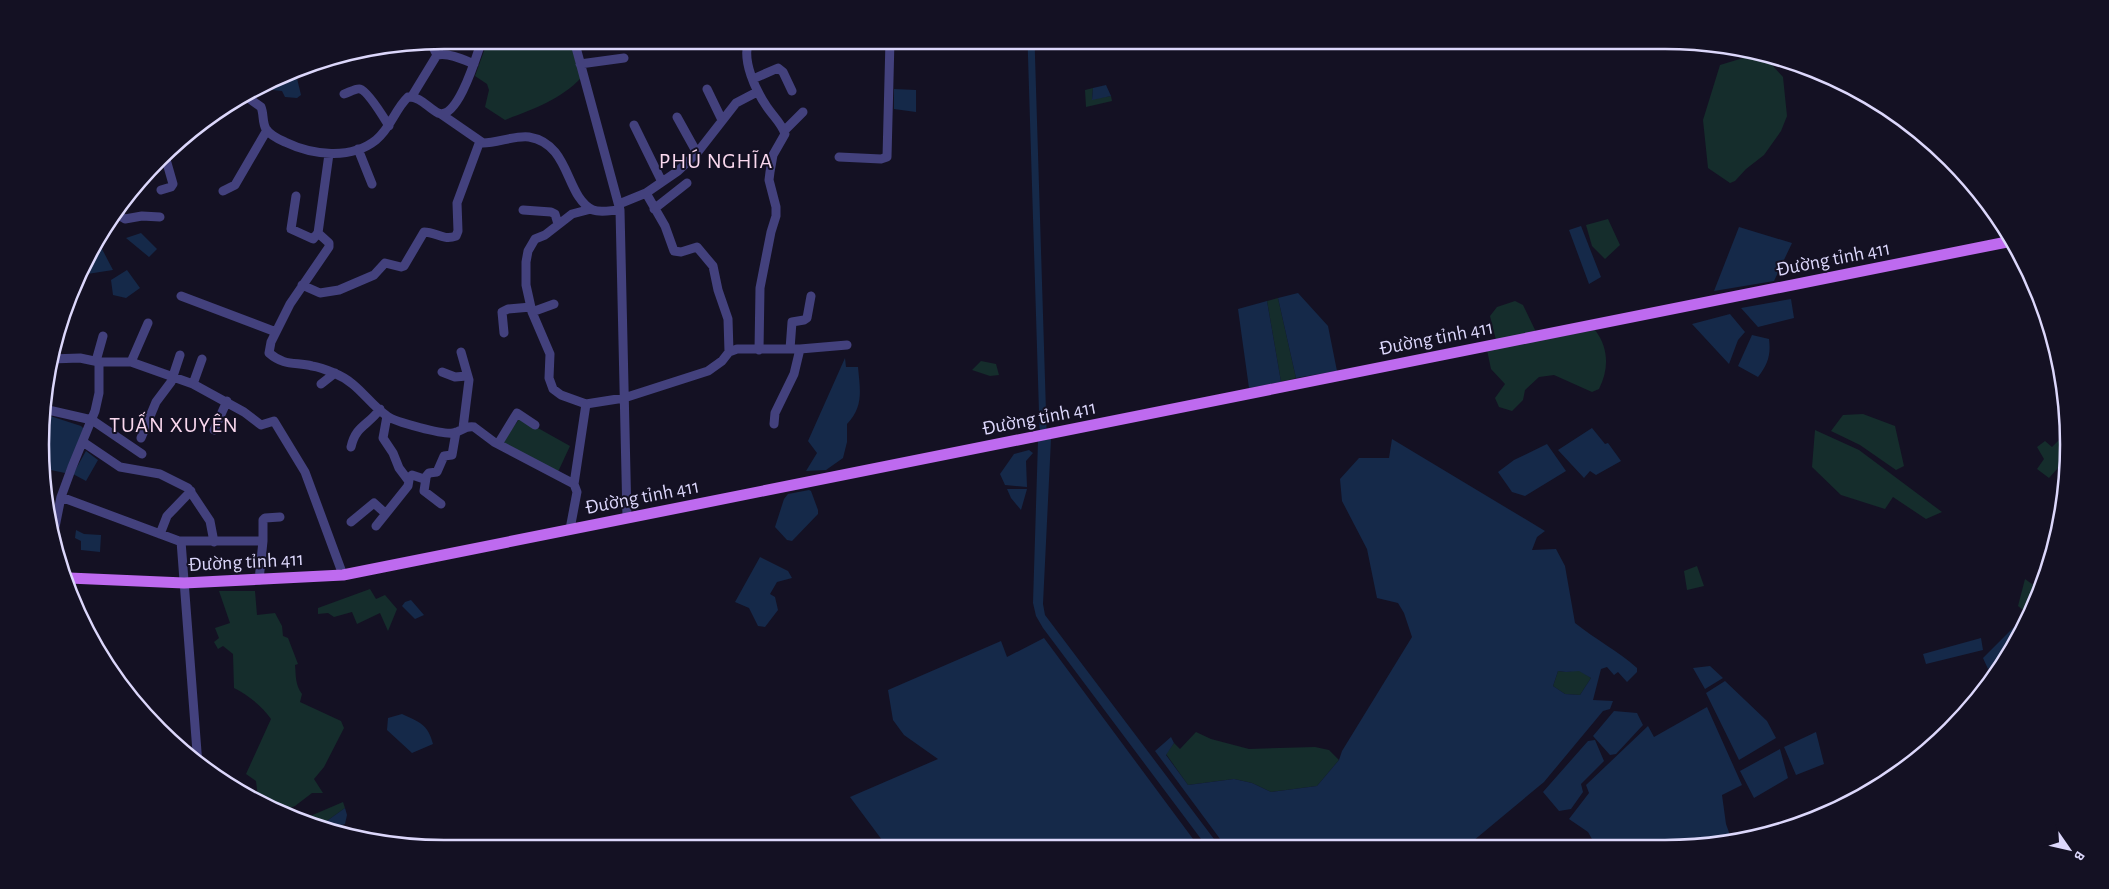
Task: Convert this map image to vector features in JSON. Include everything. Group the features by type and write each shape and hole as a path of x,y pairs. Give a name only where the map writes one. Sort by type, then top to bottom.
{"main road":[{"name":"Đường tỉnh 411","path":"72,578 184,583 343,574 2004,243"}],"street":[{"path":"434,49 437,56"},
{"path":"441,114 449,112 460,96 479,49"},
{"path":"576,49 619,207 628,518"},
{"path":"747,49 746,54 757,92 784,131 784,137 773,155 769,180 776,207 776,216 760,288 759,350"},
{"path":"839,157 881,159 887,157 890,49"},
{"path":"251,100 261,107 267,130 277,138 294,147 329,154 358,149 377,139 389,126 400,104 408,96 412,96 437,56 451,55 474,64"},
{"path":"580,64 624,58"},
{"path":"753,79 778,68 783,72 792,91"},
{"path":"707,89 722,120"},
{"path":"344,94 357,90 363,91 378,108 389,126"},
{"path":"412,96 480,141 492,142 528,137 539,140 562,160 581,199 591,209 599,211 619,207 662,182 696,153 736,103 757,92"},
{"path":"784,131 802,112"},
{"path":"677,116 696,153"},
{"path":"634,125 662,182"},
{"path":"223,191 235,185 267,130"},
{"path":"302,285 320,293 339,290 374,276 385,263 404,266 424,232 442,238 456,236 458,230 457,203 480,141"},
{"path":"358,149 372,184"},
{"path":"296,196 291,229 313,239 318,233 329,154"},
{"path":"161,190 171,187 173,184 167,163"},
{"path":"654,208 686,183"},
{"path":"646,193 665,226 674,251 681,252 697,247 711,263 728,319 729,352"},
{"path":"591,209 586,212 572,214 545,235 535,239 528,251 526,262 526,285 532,310 550,354 549,378 553,389 561,395 586,404 624,398 711,369 722,361 729,352 737,349 790,350 843,346"},
{"path":"523,210 551,212 554,214 558,224"},
{"path":"121,217 125,219 142,216 160,217"},
{"path":"318,233 329,243 329,247 314,272 302,285 290,304 271,342 269,353 275,358 291,364 312,366 335,373 353,382 387,416 448,434 474,426 498,444 574,484 578,489 570,529"},
{"path":"181,296 276,332"},
{"path":"790,350 792,322 806,320 811,296"},
{"path":"504,333 502,312 508,309 532,310 554,304"},
{"path":"131,362 148,323"},
{"path":"56,522 61,497 92,420 99,393 97,362 103,336"},
{"path":"774,424 775,413 794,374 800,349"},
{"path":"441,504 424,491 428,473 438,471 444,456 452,455 460,430 469,386 461,352"},
{"path":"141,438 156,402 173,377 180,355"},
{"path":"58,359 80,358 97,362 131,362 193,384 227,401 261,426 272,421 276,422 306,472 343,574"},
{"path":"193,384 202,359"},
{"path":"442,372 455,377 467,376"},
{"path":"321,384 335,373"},
{"path":"214,430 227,401"},
{"path":"574,484 586,404"},
{"path":"351,447 355,433 373,419 380,409"},
{"path":"51,411 92,420 142,454"},
{"path":"498,444 517,413 535,425"},
{"path":"387,416 383,438 393,453 399,468 409,480"},
{"path":"83,442 120,467 160,474 191,491 210,521 214,542"},
{"path":"376,526 408,486 412,476 422,479 426,478"},
{"path":"160,534 167,516 191,491"},
{"path":"61,497 181,541 264,541"},
{"path":"351,522 374,503 384,514"},
{"path":"259,580 264,541 263,518 280,517"},
{"path":"181,541 197,752"}],"green space":[{"path":"485,49 573,49 581,78 555,98 536,108 505,120 485,107 489,90 487,84 475,76"},
{"path":"1746,57 1770,63 1783,77 1787,116 1781,131 1764,155 1746,169 1735,181 1730,183 1708,168 1703,120 1720,65"},
{"path":"1093,88 1092,99 1111,96 1112,101 1086,107 1085,90"},
{"path":"1608,219 1620,245 1605,259 1592,246 1586,225"},
{"path":"1278,298 1296,378 1281,382 1267,301"},
{"path":"1515,301 1523,305 1536,332 1496,340 1490,316 1497,307"},
{"path":"1595,330 1603,344 1606,359 1605,374 1599,389 1592,392 1554,375 1539,377 1525,390 1523,400 1512,411 1499,407 1495,398 1505,384 1491,369 1487,350"},
{"path":"981,361 996,364 999,375 990,376 972,370"},
{"path":"1863,414 1895,426 1904,466 1896,470 1860,445 1831,431 1843,415"},
{"path":"520,418 570,446 557,474 501,444"},
{"path":"1815,430 1859,450 1942,512 1926,519 1893,497 1885,509 1841,495 1812,467"},
{"path":"2060,439 2059,467 2049,478 2037,469 2044,459 2037,447 2045,441 2052,447"},
{"path":"1697,566 1704,586 1687,590 1684,571"},
{"path":"2025,579 2034,586 2023,610 2018,606"},
{"path":"370,589 376,599 385,595 397,609 388,631 380,613 357,624 352,612 334,617 328,613 318,614 318,608"},
{"path":"219,591 255,591 257,615 275,613 282,626 283,636 288,638 298,664 295,665 297,684 302,694 300,702 341,721 344,728 324,767 314,779 323,793 312,793 289,808 257,793 256,781 246,774 271,719 254,701 234,688 233,654 223,646 218,649 214,642 219,638 215,628 230,623"},
{"path":"1579,670 1591,678 1580,695 1565,694 1553,686 1558,671"},
{"path":"1196,732 1211,739 1249,749 1315,747 1329,750 1339,760 1317,786 1271,792 1252,783 1234,779 1188,785 1166,754 1174,743 1180,749"},
{"path":"343,802 345,808 326,822 310,816"}],"water":[{"path":"297,78 301,95 297,98 285,97 282,91 270,90"},
{"path":"1106,85 1111,96 1092,100 1093,88"},
{"path":"894,89 916,90 916,112 894,109"},
{"path":"1581,226 1601,277 1589,284 1569,230"},
{"path":"1739,227 1792,243 1774,281 1714,291"},
{"path":"141,233 157,249 149,257 126,238"},
{"path":"101,249 113,270 88,274 90,269"},
{"path":"127,270 140,288 126,298 113,295 111,280"},
{"path":"1298,293 1328,326 1337,371 1296,378 1278,298"},
{"path":"1791,299 1794,318 1758,327 1741,308"},
{"path":"1267,301 1281,382 1249,388 1238,309"},
{"path":"1730,314 1745,332 1738,340 1729,364 1692,324"},
{"path":"1752,335 1769,339 1770,350 1768,359 1758,377 1738,366"},
{"path":"845,358 846,367 858,367 860,397 856,411 847,424 847,442 843,458 826,470 806,471 817,453 808,441"},
{"path":"50,416 81,426 85,430 65,473 50,470"},
{"path":"1592,428 1605,444 1608,443 1621,461 1596,475 1590,471 1584,478 1558,450"},
{"path":"1051,439 1043,604 1045,615 1215,840 1202,840 1043,628 1036,616 1033,603 1038,441"},
{"path":"1392,439 1545,531 1537,537 1532,550 1556,549 1565,566 1575,623 1630,662 1637,668 1637,672 1627,682 1618,672 1614,675 1607,667 1601,669 1593,700 1613,701 1610,709 1603,711 1544,782 1474,840 1221,840 1155,751 1171,737 1174,743 1166,755 1188,785 1234,779 1252,783 1271,792 1317,786 1339,760 1342,751 1412,637 1404,613 1398,603 1377,598 1367,549 1342,501 1340,479 1359,458 1389,458","holes":["1558,671 1579,671 1591,678 1580,695 1565,694 1553,686"]},
{"path":"1547,444 1566,471 1525,496 1512,492 1498,472 1514,460"},
{"path":"1029,450 1033,453 1026,461 1027,487 1005,485 1000,474 1014,454"},
{"path":"86,451 98,460 86,481 73,474"},
{"path":"1007,489 1027,489 1021,510 1011,498"},
{"path":"811,491 818,514 792,541 787,540 775,527 784,499 788,494"},
{"path":"76,530 84,534 101,535 100,552 81,550 81,541 75,538"},
{"path":"760,557 788,571 792,578 777,582 770,594 775,597 778,610 765,627 758,626 749,608 735,602"},
{"path":"411,600 424,615 415,619 402,606 405,602"},
{"path":"2016,625 1995,663 1988,669 1983,658"},
{"path":"1044,638 1194,840 882,840 850,797 938,759 904,735 893,720 888,690 1001,641 1007,657"},
{"path":"1981,638 1983,650 1926,664 1923,654"},
{"path":"1710,666 1723,678 1705,689 1693,668"},
{"path":"1725,681 1767,721 1776,738 1739,760 1706,693"},
{"path":"1707,707 1742,785 1722,795 1726,824 1730,835 1664,840 1593,840 1588,832 1569,819 1589,793 1586,785 1648,726 1654,737"},
{"path":"1614,711 1637,713 1643,725 1616,754 1610,755 1593,736"},
{"path":"402,714 422,724 431,737 433,744 412,753 387,730 388,718"},
{"path":"1816,732 1824,764 1796,775 1784,747"},
{"path":"1595,740 1604,761 1581,784 1583,792 1571,809 1559,811 1543,792 1588,741"},
{"path":"1780,749 1788,778 1754,798 1740,771"},
{"path":"345,808 347,815 345,824 339,826 326,822"}],"waterway":[{"path":"1031,49 1043,428"}],"district":[{"name":"PHÚ NGHĨA","path":"716,160"},
{"name":"TUẤN XUYÊN","path":"174,424"}]}
